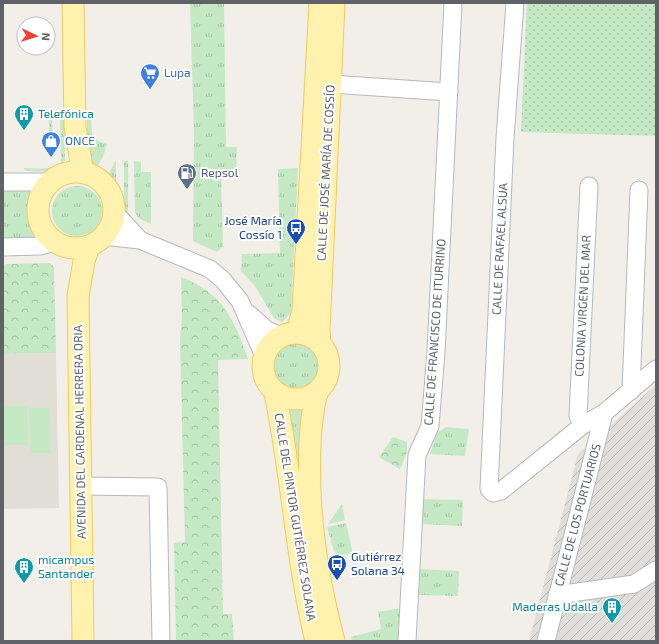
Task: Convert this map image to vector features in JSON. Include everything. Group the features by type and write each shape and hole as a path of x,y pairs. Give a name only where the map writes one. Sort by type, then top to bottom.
{"main road":[{"path":"73,3 75,127 83,173"},
{"name":"CALLE DE JOSÉ MARÍA DE COSSÍO","path":"289,334 303,310 320,3"},
{"name":"CALLE DE JOSÉ MARÍA DE COSSÍO","path":"320,344 318,330 321,256 334,3"},
{"path":"75,127 69,162 56,179 42,193 38,206 39,220 45,232 58,244 72,268 78,296"},
{"path":"56,179 72,172 83,173 96,178 105,186 113,203 114,212 111,225 96,241 84,261 78,296"},
{"path":"58,244 75,248 96,241"},
{"name":"AVENIDA DEL CARDENAL HERRERA ORIA","path":"78,296 83,641"},
{"path":"289,334 314,338 320,344 325,351 329,369 323,386 317,393 303,399 296,400 288,399 275,393 266,382 262,369 264,356 270,344 289,334"},
{"name":"CALLE DEL PINTOR GUTIÉRREZ SOLANA","path":"275,393 290,471 304,582 316,641"},
{"name":"CALLE DEL PINTOR GUTIÉRREZ SOLANA","path":"317,393 312,409 310,466 312,528 334,641"}],"street":[{"name":"CALLE DE FRANCISCO DE ITURRINO","path":"407,641 417,455 430,426 432,403 454,3"},
{"name":"CALLE DE RAFAEL ALSUA","path":"494,492 489,489 505,145 515,3"},
{"path":"331,84 449,92"},
{"path":"3,182 56,179"},
{"name":"COLONIA VIRGEN DEL MAR","path":"583,425 578,416 589,186"},
{"path":"631,391 639,190"},
{"path":"114,212 140,240 210,270 224,280 246,311 267,330 289,334"},
{"path":"96,241 140,240"},
{"path":"3,247 58,244"},
{"path":"246,311 264,356"},
{"name":"CALLE DE LOS PORTUARIOS","path":"494,492 501,491 583,425 604,414 656,369"},
{"name":"CALLE DE LOS PORTUARIOS","path":"546,641 604,414"},
{"path":"80,486 158,488 161,641"},
{"path":"557,595 634,584 656,570"}],"shaded area":[{"path":"56,353 59,508 3,509 3,354"},
{"path":"656,385 656,641 529,641 578,454"}],"green space":[{"path":"190,3 224,3 226,147 237,147 236,172 221,172 223,246 217,252 193,241 194,133"},
{"path":"527,3 656,3 656,136 521,132"},
{"path":"60,115 64,115 65,161 58,168 53,170 42,172 26,171 24,168 49,168 58,165 61,162"},
{"path":"87,115 91,115 92,135 98,141 107,144 104,155 98,165 91,167 87,161"},
{"path":"49,116 52,116 53,157 49,156"},
{"path":"115,161 116,162 116,186 108,176"},
{"path":"124,161 128,161 128,212 130,217 141,227 139,230 124,212"},
{"path":"134,161 141,162 141,172 151,172 151,224 138,218 135,212"},
{"path":"298,168 291,313 282,322 274,318 255,286 241,271 242,254 280,253 278,169"},
{"path":"72,186 82,186 95,193 102,206 102,216 95,229 82,236 72,236 63,232 56,225 52,216 52,206 56,197 63,190"},
{"path":"3,189 32,189 34,196 29,216 34,237 3,238"},
{"path":"50,263 54,267 56,353 3,354 3,266 6,264"},
{"path":"181,277 195,283 217,299 232,320 248,359 218,360 223,614 232,614 234,641 176,641 174,543 185,542 180,340 182,317"},
{"path":"292,342 302,342 314,349 321,361 321,371 314,383 302,390 292,390 284,386 277,379 273,371 273,361 277,353 284,346"},
{"path":"286,405 306,406 303,504"},
{"path":"3,406 27,406 28,445 3,445"},
{"path":"29,408 50,408 51,453 30,453"},
{"path":"446,427 469,429 465,456 430,454 437,433"},
{"path":"393,437 407,442 407,452 400,469 379,457"},
{"path":"423,499 463,500 462,526 421,524"},
{"path":"342,504 345,520 328,524"},
{"path":"346,523 353,554 337,555 334,551 327,527"},
{"path":"420,569 459,571 458,596 419,595"},
{"path":"402,608 400,641 352,641 351,637 381,629 378,612"}],"place":[{"name":"Lupa","path":"150,90"},
{"name":"Telefónica","path":"24,131"},
{"name":"ONCE","path":"51,158"},
{"name":"Repsol","path":"187,190"},
{"name":"José María Cossío 1","path":"296,245"},
{"name":"Gutiérrez Solana 34","path":"337,581"},
{"name":"micampus Santander","path":"24,584"},
{"name":"Maderas Udalla","path":"612,624"}]}
